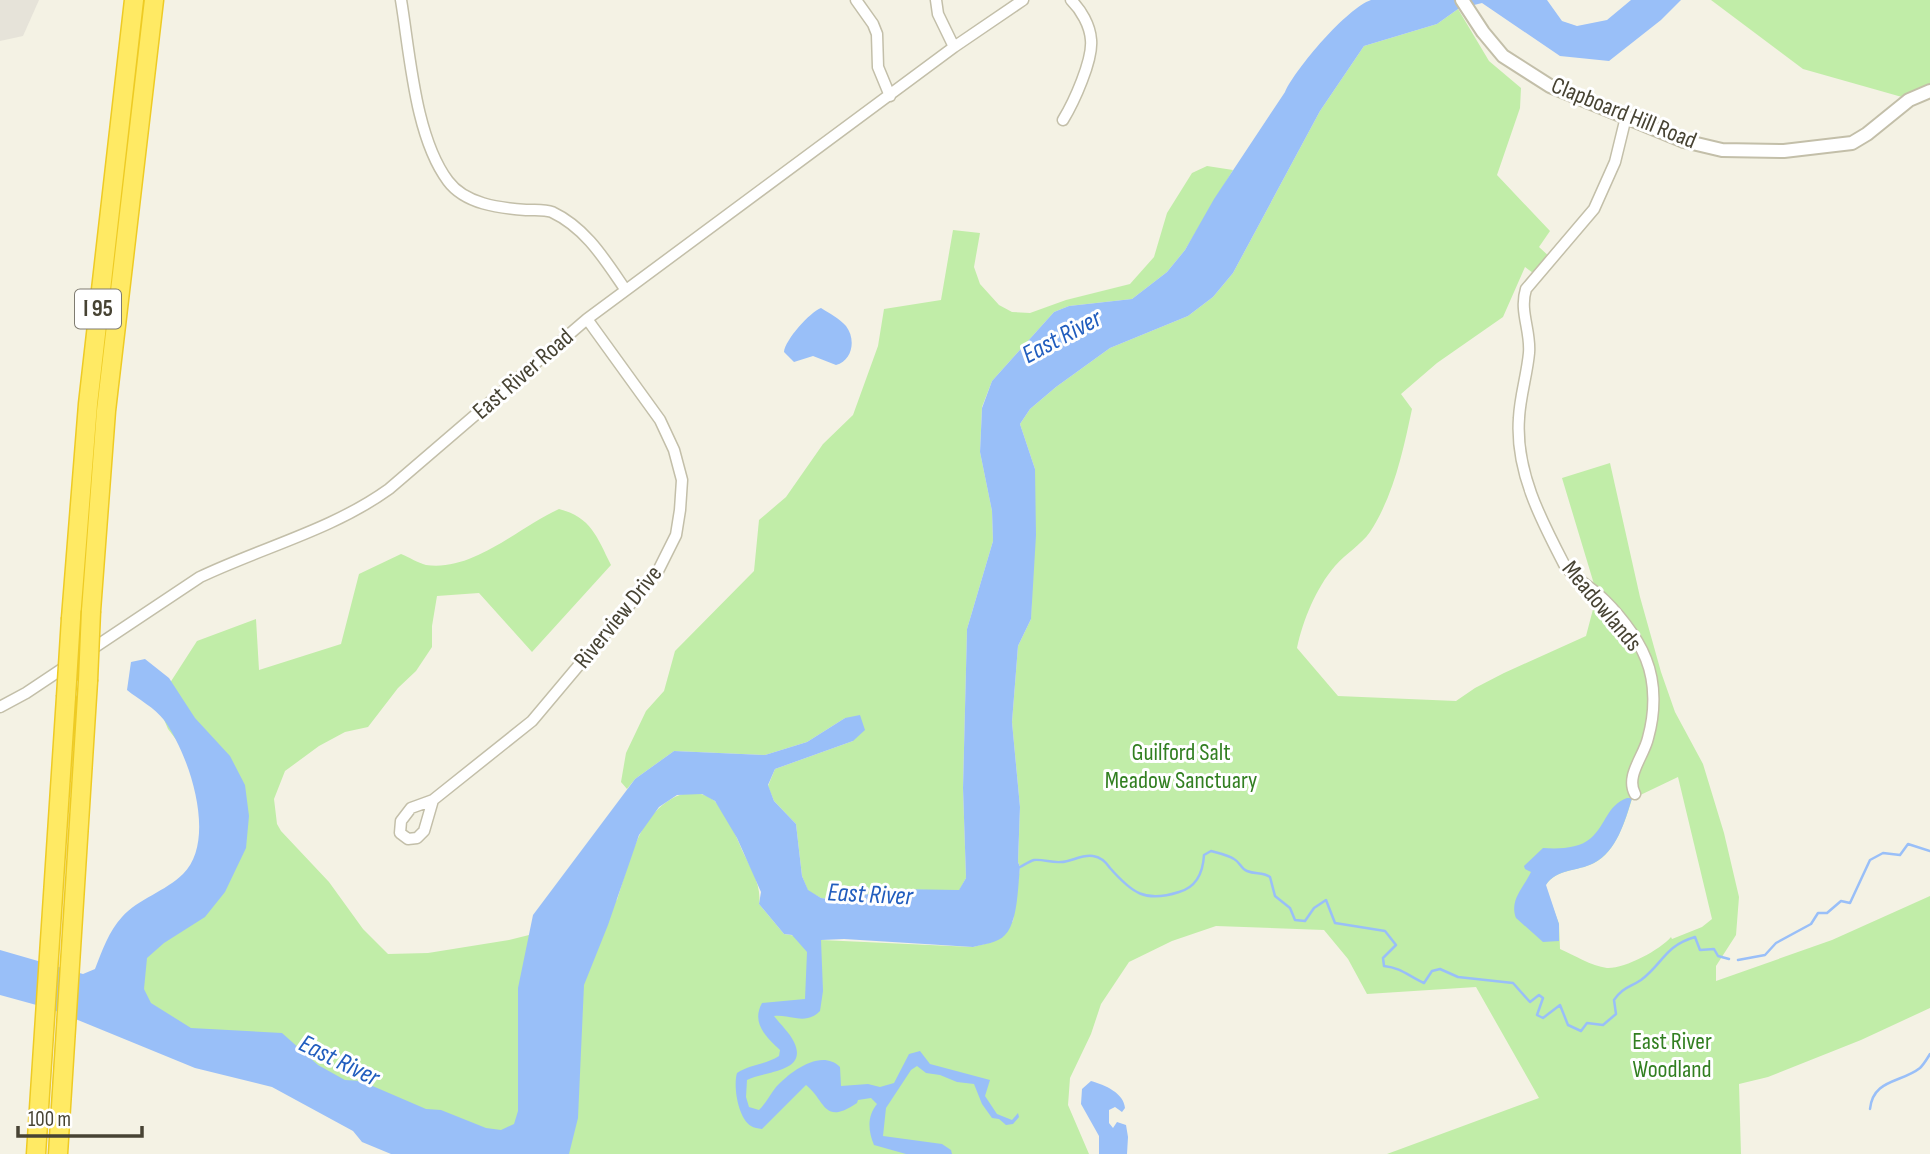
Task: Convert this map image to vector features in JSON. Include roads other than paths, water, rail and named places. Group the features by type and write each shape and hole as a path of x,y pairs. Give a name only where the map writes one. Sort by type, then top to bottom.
{"highway":[{"name":"I 95","path":"36,1154 71,618 88,404 134,0"},
{"name":"I 95","path":"58,1154 106,411 154,0"}],"street":[{"path":"401,0 418,102 429,146 449,183 472,200 505,209 550,211 578,228 595,245 625,289"},
{"path":"856,0 877,34 878,67 890,96"},
{"path":"936,0 939,14 954,47"},
{"name":"East River Road","path":"0,707 26,693 200,578 368,505 625,289 954,47 1023,0"},
{"path":"1063,120 1089,57 1091,40 1085,18 1071,0"},
{"name":"Clapboard Hill Road","path":"1465,6 1503,56 1549,86 1684,141 1722,150 1784,151 1852,143 1909,100 1930,91"},
{"name":"Meadowlands","path":"1626,117 1615,162 1594,209 1526,289 1523,312 1529,338 1529,355 1521,394 1518,429 1527,484 1565,566 1575,578 1604,600 1627,626 1646,657 1654,707 1648,740 1632,781 1635,794"},
{"name":"Riverview Drive","path":"433,800 533,721 659,571 676,535 682,480 674,450 660,420 587,319"}],"water":[{"name":"East River","path":"1371,0 1547,0 1562,21 1577,26 1607,20 1631,0 1681,0 1661,20 1609,61 1560,56 1482,3 1458,9 1437,24 1364,46 1320,111 1233,273 1213,297 1188,316 1110,348 1056,387 1030,409 1020,424 1035,469 1036,535 1031,619 1018,646 1012,722 1020,807 1020,867 1013,921 999,940 973,947 821,940 823,991 820,1011 803,1019 774,1016 794,1042 797,1052 795,1060 782,1069 747,1080 746,1097 749,1107 759,1110 789,1075 806,1064 824,1060 840,1067 841,1086 868,1084 880,1087 894,1083 909,1054 920,1051 930,1064 990,1080 985,1096 997,1114 1012,1120 1018,1113 1019,1117 1013,1124 1006,1125 999,1119 992,1118 982,1104 974,1084 926,1073 917,1066 911,1070 886,1108 883,1136 942,1144 951,1150 952,1154 906,1154 874,1145 870,1124 871,1114 877,1104 871,1098 858,1100 846,1109 831,1112 806,1085 762,1129 752,1127 747,1122 738,1101 737,1073 774,1059 779,1056 780,1050 762,1029 759,1010 762,1003 805,999 807,952 792,935 784,934 759,904 761,892 737,838 715,801 702,794 677,795 659,807 639,835 584,985 578,1118 569,1154 391,1154 362,1142 353,1131 272,1087 195,1068 51,1009 0,995 0,950 83,974 95,969 103,948 122,917 176,880 193,859 198,840 199,819 196,797 182,754 164,720 127,690 131,662 145,659 169,678 195,718 230,756 245,785 249,816 246,848 225,892 205,917 164,943 147,958 144,989 151,1003 191,1028 282,1033 318,1065 345,1080 361,1081 426,1109 441,1110 486,1128 501,1130 514,1124 518,1111 518,988 533,915 635,779 674,751 765,755 807,742 845,718 860,715 865,730 853,741 775,769 768,785 774,801 796,824 802,876 808,890 821,898 836,900 896,889 959,890 966,878 963,788 967,629 993,541 992,511 980,452 982,408 992,381 1054,312 1069,306 1132,299 1167,272 1185,250 1214,199 1300,69 1336,26"},
{"path":"821,308 846,326 852,343 849,354 836,365 813,356 794,362 784,352 785,347 799,327"},
{"path":"1632,798 1619,835 1609,851 1594,863 1562,873 1546,885 1559,924 1559,941 1543,942 1516,918 1514,911 1518,894 1531,872 1524,866 1543,848 1568,848 1586,842 1596,833 1615,805"},
{"path":"1091,1081 1113,1090 1124,1103 1122,1112 1115,1107 1109,1110 1109,1123 1113,1128 1117,1122 1126,1125 1127,1154 1099,1154 1099,1136 1081,1104 1082,1089"}],"waterway":[{"path":"1738,960 1765,955 1776,943 1811,924 1818,913 1827,913 1841,901 1850,903 1870,860 1883,853 1900,855 1908,844 1930,851"},
{"path":"1020,867 1034,860 1061,862 1085,856 1098,857 1125,884 1140,894 1157,896 1190,887 1200,873 1204,855 1211,851 1223,854 1236,860 1245,870 1270,877 1275,896 1290,908 1295,920 1305,921 1314,908 1326,900 1335,923 1385,931 1396,945 1383,958 1384,966 1400,970 1424,983 1432,971 1440,969 1458,977 1513,983 1530,1002 1539,995 1543,998 1537,1015 1543,1018 1560,1005 1568,1025 1581,1031 1587,1023 1603,1025 1616,1014 1614,1000 1617,996 1641,980 1670,950 1685,941 1695,937 1700,950 1714,949 1718,956 1729,959"},
{"path":"1870,1109 1876,1092 1913,1073 1930,1054"}],"park label":[{"name":"Guilford Salt Meadow Sanctuary","path":"1181,766"},
{"name":"East River Woodland","path":"1672,1055"}]}
